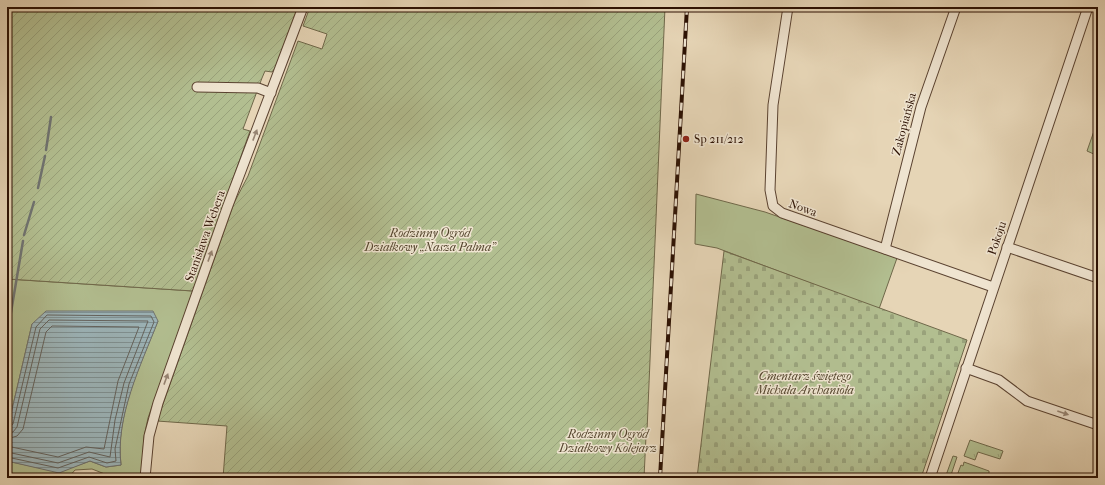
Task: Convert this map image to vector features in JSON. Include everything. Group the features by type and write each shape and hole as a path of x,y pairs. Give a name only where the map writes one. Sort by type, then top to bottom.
{"street":[{"name":"Stanisława Webera","path":"144,478 149,436 154,416 228,208 303,7"},
{"name":"Nowa","path":"788,7 773,105 770,190 773,206 782,213 993,288"},
{"name":"Zakopiańska","path":"885,249 921,107 956,7"},
{"name":"Pokoju","path":"930,478 1088,7"},
{"path":"197,87 258,88 272,93"},
{"path":"1007,247 1098,278"},
{"path":"966,368 999,380 1027,401 1098,425"}],"green space":[{"path":"7,7 298,7 275,68 272,72 265,71 243,129 250,131 193,291 8,279 7,281"},
{"name":"Rodzinny Ogród Działkowy „Nasza Palma”","path":"310,7 665,7 644,478 223,478 227,426 157,421 234,203 248,176 298,41 322,49 327,34 303,26"},
{"path":"1094,131 1098,133 1098,149 1096,155 1087,151"},
{"path":"696,194 765,212 897,258 879,309 717,248 695,244"},
{"name":"Cmentarz świętego Michała Archanioła","path":"724,251 967,340 921,478 697,478"},
{"path":"7,279 193,291 148,418 144,437 141,478 128,474 115,478 92,469 75,470 68,478 28,478 7,475 7,461 59,472 90,461 106,467 121,465 120,447 125,410 137,373 158,321 32,324 7,431"},
{"path":"970,440 1003,451 1000,459 978,452 975,460 964,456"},
{"path":"953,456 957,457 950,478 945,478"},
{"path":"964,462 989,471 989,478 956,478 961,465 963,466"}],"water":[{"path":"46,311 153,311 158,321 137,373 126,410 120,447 121,465 106,467 90,461 59,473 7,461 7,431 32,324"}],"waterway":[{"path":"46,150 51,117"},
{"path":"38,188 45,156"},
{"path":"24,235 34,202"},
{"path":"7,336 23,241"}],"railway":[{"path":"660,478 687,7"}],"place":[{"name":"Sp 211/212","path":"686,139"}],"park label":[{"name":"Rodzinny Ogród Działkowy Kolejarz","path":"608,441"}]}
